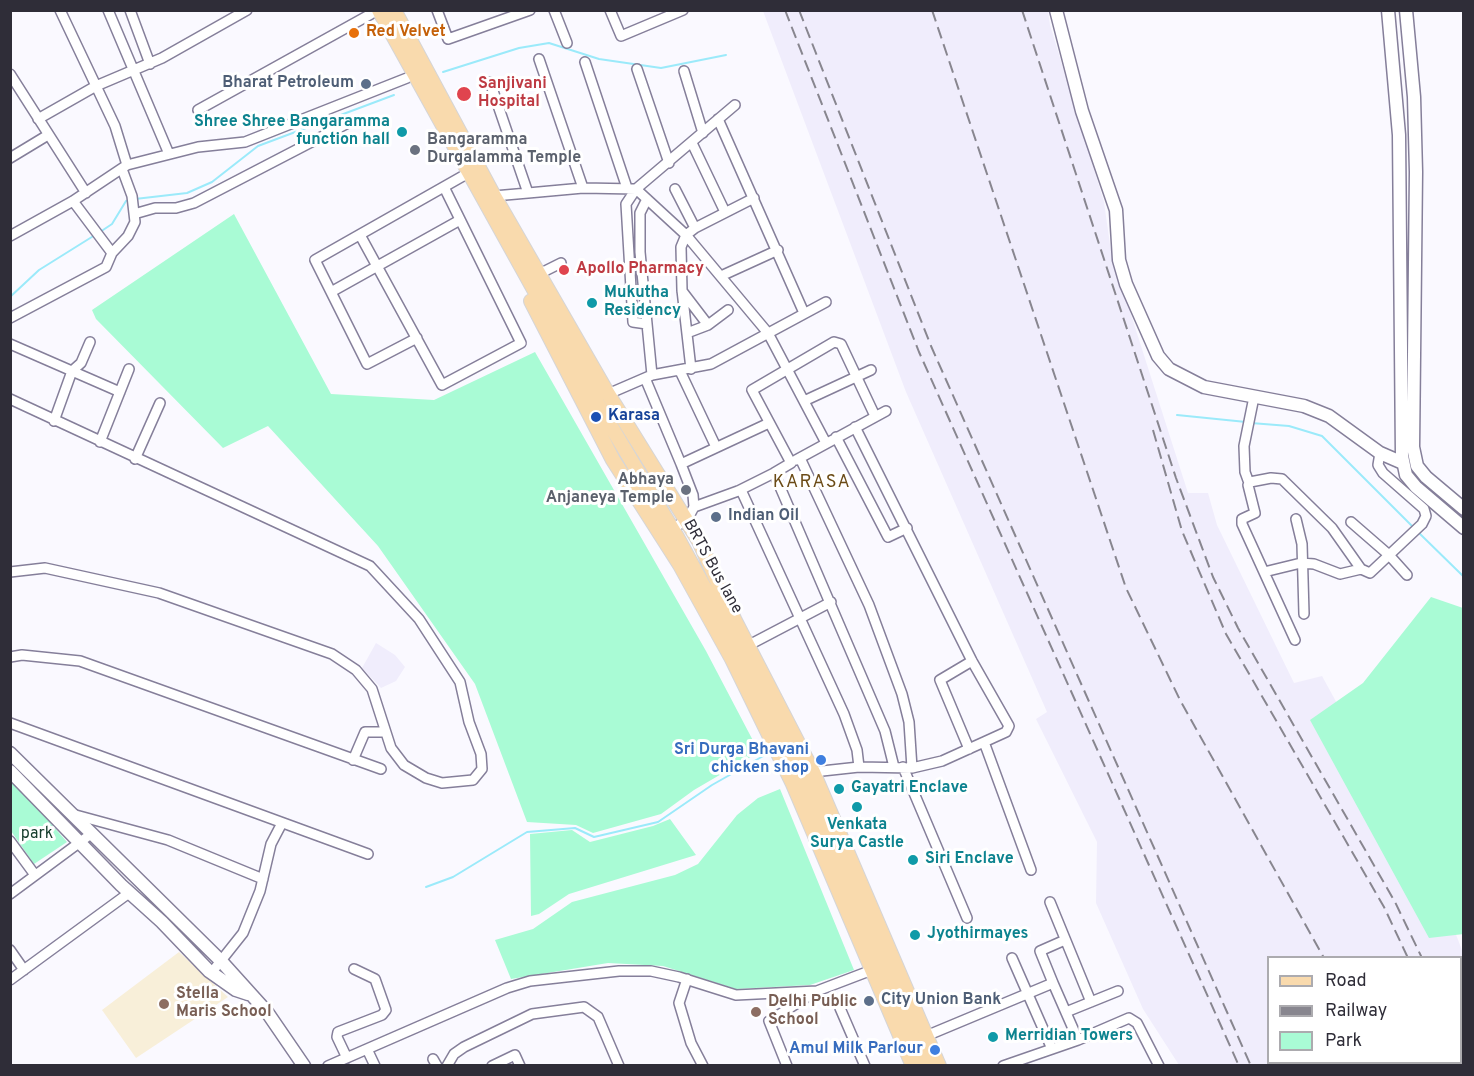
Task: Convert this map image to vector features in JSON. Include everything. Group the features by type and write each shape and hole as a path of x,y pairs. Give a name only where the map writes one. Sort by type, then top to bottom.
{"main road":[{"path":"394,10 494,196 609,394 691,513 748,645 813,772 939,1065"},
{"path":"373,12 407,78 463,176 613,460 667,532 786,770 913,1065"},
{"name":"BRTS Bus lane","path":"373,12 597,403 779,729 924,1065"}],"street":[{"path":"10,318 106,267 112,253 132,231 133,204 115,126 60,10"},
{"path":"108,10 169,154"},
{"path":"130,10 150,63"},
{"path":"38,119 96,86 133,72 247,10"},
{"path":"437,10 447,39 530,10"},
{"path":"498,10 503,21"},
{"path":"554,10 567,43"},
{"path":"610,10 621,36 659,15 683,10"},
{"path":"1056,10 1082,111 1116,210 1119,260 1146,332 1158,356 1169,369 1204,387 1304,406 1329,416 1380,453 1403,463"},
{"path":"1388,10 1399,135 1403,463 1406,475 1416,487 1464,528"},
{"path":"1406,10 1416,172 1413,447 1416,463 1422,473 1464,509"},
{"path":"198,110 373,12"},
{"path":"539,59 582,188"},
{"path":"585,62 639,193 644,378 693,495 691,513"},
{"path":"637,69 669,163"},
{"path":"684,71 703,133"},
{"path":"10,74 86,193"},
{"path":"10,236 74,201 125,167 198,147 245,142 407,78"},
{"path":"490,82 528,193"},
{"path":"642,324 633,322 625,218 626,204 669,163 693,145 703,133 720,122 735,105"},
{"path":"133,204 155,208 176,208 194,203 350,122"},
{"path":"720,122 804,313"},
{"path":"10,158 48,135"},
{"path":"693,145 725,212"},
{"path":"417,338 367,364 315,260 463,176"},
{"path":"360,235 442,385 521,343 444,187"},
{"path":"494,196 582,188 639,193 686,235 768,333 826,443"},
{"path":"675,189 694,228"},
{"path":"691,369 682,290 681,247 686,235 694,228 754,198"},
{"path":"74,201 112,253"},
{"path":"332,292 460,220"},
{"path":"721,276 778,250"},
{"path":"539,274 561,263"},
{"path":"682,290 708,325"},
{"path":"609,394 644,378 711,364 826,302"},
{"path":"687,333 708,325 728,310"},
{"path":"874,416 838,341 752,390 769,423 795,460 869,605 895,674 909,722 903,767"},
{"path":"54,421 72,371 81,363 90,342"},
{"path":"10,344 120,392"},
{"path":"100,442 129,369"},
{"path":"804,401 871,370"},
{"path":"680,371 716,447"},
{"path":"1254,397 1244,459 1255,513 1242,519 1242,524 1295,640"},
{"path":"10,399 135,459 370,566 419,619 460,682 469,722 482,754 482,769 473,780 442,783 426,778 404,765 385,732 372,689 356,670 332,654 159,593 45,568 10,572"},
{"path":"135,459 160,403"},
{"path":"667,532 691,513 774,473 886,411"},
{"path":"681,464 769,423"},
{"path":"813,772 859,767 903,767 942,761 1006,732 1009,726 972,662 855,427"},
{"path":"836,437 888,537 907,528"},
{"path":"1249,483 1271,478 1282,479 1332,528 1361,569 1370,573 1422,524 1426,516 1424,509 1383,473 1378,465 1380,453"},
{"path":"774,473 967,918"},
{"path":"741,490 844,714 857,750 859,767"},
{"path":"1296,519 1302,544 1304,614"},
{"path":"1351,522 1389,555 1407,575"},
{"path":"1264,572 1301,563 1314,564 1340,574 1361,569"},
{"path":"748,645 831,602"},
{"path":"10,657 80,661 381,769"},
{"path":"969,749 940,680 972,662"},
{"path":"10,723 368,854"},
{"path":"353,760 365,732 385,732"},
{"path":"984,742 1031,870"},
{"path":"12,762 72,814 86,838 129,893 212,972 236,990 249,994"},
{"path":"12,762 86,838 221,961 267,1012 304,1065"},
{"path":"72,814 168,840 263,879"},
{"path":"212,972 243,933 263,879 271,844 282,823"},
{"path":"10,894 86,838"},
{"path":"10,841 35,875"},
{"path":"10,980 129,893"},
{"path":"1050,902 1091,1002"},
{"path":"1065,940 1040,951 1078,1040"},
{"path":"10,950 24,970"},
{"path":"1012,958 1052,1049"},
{"path":"347,1058 337,1037 338,1032 382,1015 386,1010 375,979 354,969"},
{"path":"788,1065 769,1021 817,991 872,970"},
{"path":"328,1065 507,988 530,981 651,971 687,979 736,995 817,991"},
{"path":"687,979 679,1003 691,1043 703,1065"},
{"path":"926,1036 1053,983"},
{"path":"1066,1012 1118,991"},
{"path":"447,1065 454,1054 464,1047 532,1014 584,1007 598,1017 619,1065"},
{"path":"840,1008 865,1065"},
{"path":"1003,1065 1078,1040 1122,1020 1133,1018 1159,1065"},
{"path":"368,1049 375,1065"},
{"path":"492,1065 515,1055 520,1065"}],"shaded area":[{"path":"763,11 1048,11 1050,25 1104,202 1111,252 1188,493 1208,493 1217,525 1294,683 1322,676 1438,887 1463,953 1463,1065 1179,1065 1143,1009 1096,903 1097,842 1036,719 1047,712 906,392"},
{"path":"376,643 395,655 405,667 396,681 381,688 362,668"},
{"name":"Stella Maris School","path":"179,952 228,997 136,1058 102,1010"}],"green space":[{"path":"234,214 331,394 434,400 535,352 706,651 759,752 694,790 661,814 593,833 576,825 527,822 475,684 378,546 268,426 223,448 96,319 92,310"},
{"path":"1431,597 1463,608 1464,934 1429,938 1310,720 1363,683"},
{"name":"park","path":"10,777 67,842 34,864 11,831"},
{"path":"780,789 854,970 810,985 736,989 663,966 608,963 511,979 495,940 533,929 572,902 675,875 698,864 737,815 758,798"},
{"path":"670,819 696,855 569,894 539,914 531,916 530,834 572,830 590,842 653,826"}],"waterway":[{"path":"443,72 519,48 549,43 599,59 661,68 726,55"},
{"path":"135,199 187,193 212,182 258,146 394,95"},
{"path":"100,232 112,224 126,201 130,200"},
{"path":"10,297 39,270 95,235"},
{"path":"1177,415 1246,422"},
{"path":"1251,423 1289,426 1322,436 1413,527"},
{"path":"1417,531 1464,577"},
{"path":"426,887 453,877 527,832 575,828 594,837 658,822 712,785 765,755"}],"railway":[{"path":"785,10 919,352 1239,1066"},
{"path":"799,10 931,346 1251,1066"},
{"path":"932,10 1126,588 1180,700 1323,956"},
{"path":"1022,10 1176,478 1213,577 1238,628 1395,902 1421,956"},
{"path":"1153,430 1182,531 1226,634 1384,907 1407,956"},
{"path":"1462,1048 1464,1051"}],"place":[{"name":"Red Velvet","path":"354,33"},
{"name":"Bharat Petroleum","path":"366,84"},
{"name":"Sanjivani Hospital","path":"464,94"},
{"name":"Shree Shree Bangaramma function hall","path":"402,132"},
{"name":"Bangaramma Durgalamma Temple","path":"415,150"},
{"name":"Apollo Pharmacy","path":"564,270"},
{"name":"Mukutha Residency","path":"592,303"},
{"name":"Karasa","path":"596,417"},
{"name":"Abhaya Anjaneya Temple","path":"686,490"},
{"name":"Indian Oil","path":"716,517"},
{"name":"Sri Durga Bhavani chicken shop","path":"821,760"},
{"name":"Gayatri Enclave","path":"839,789"},
{"name":"Venkata Surya Castle","path":"857,807"},
{"name":"Siri Enclave","path":"913,860"},
{"name":"Jyothirmayes","path":"915,935"},
{"name":"City Union Bank","path":"869,1001"},
{"name":"Stella Maris School","path":"164,1004"},
{"name":"Delhi Public School","path":"756,1012"},
{"name":"Merridian Towers","path":"993,1037"},
{"name":"Amul Milk Parlour","path":"935,1050"}],"district":[{"name":"KARASA","path":"812,483"}]}
